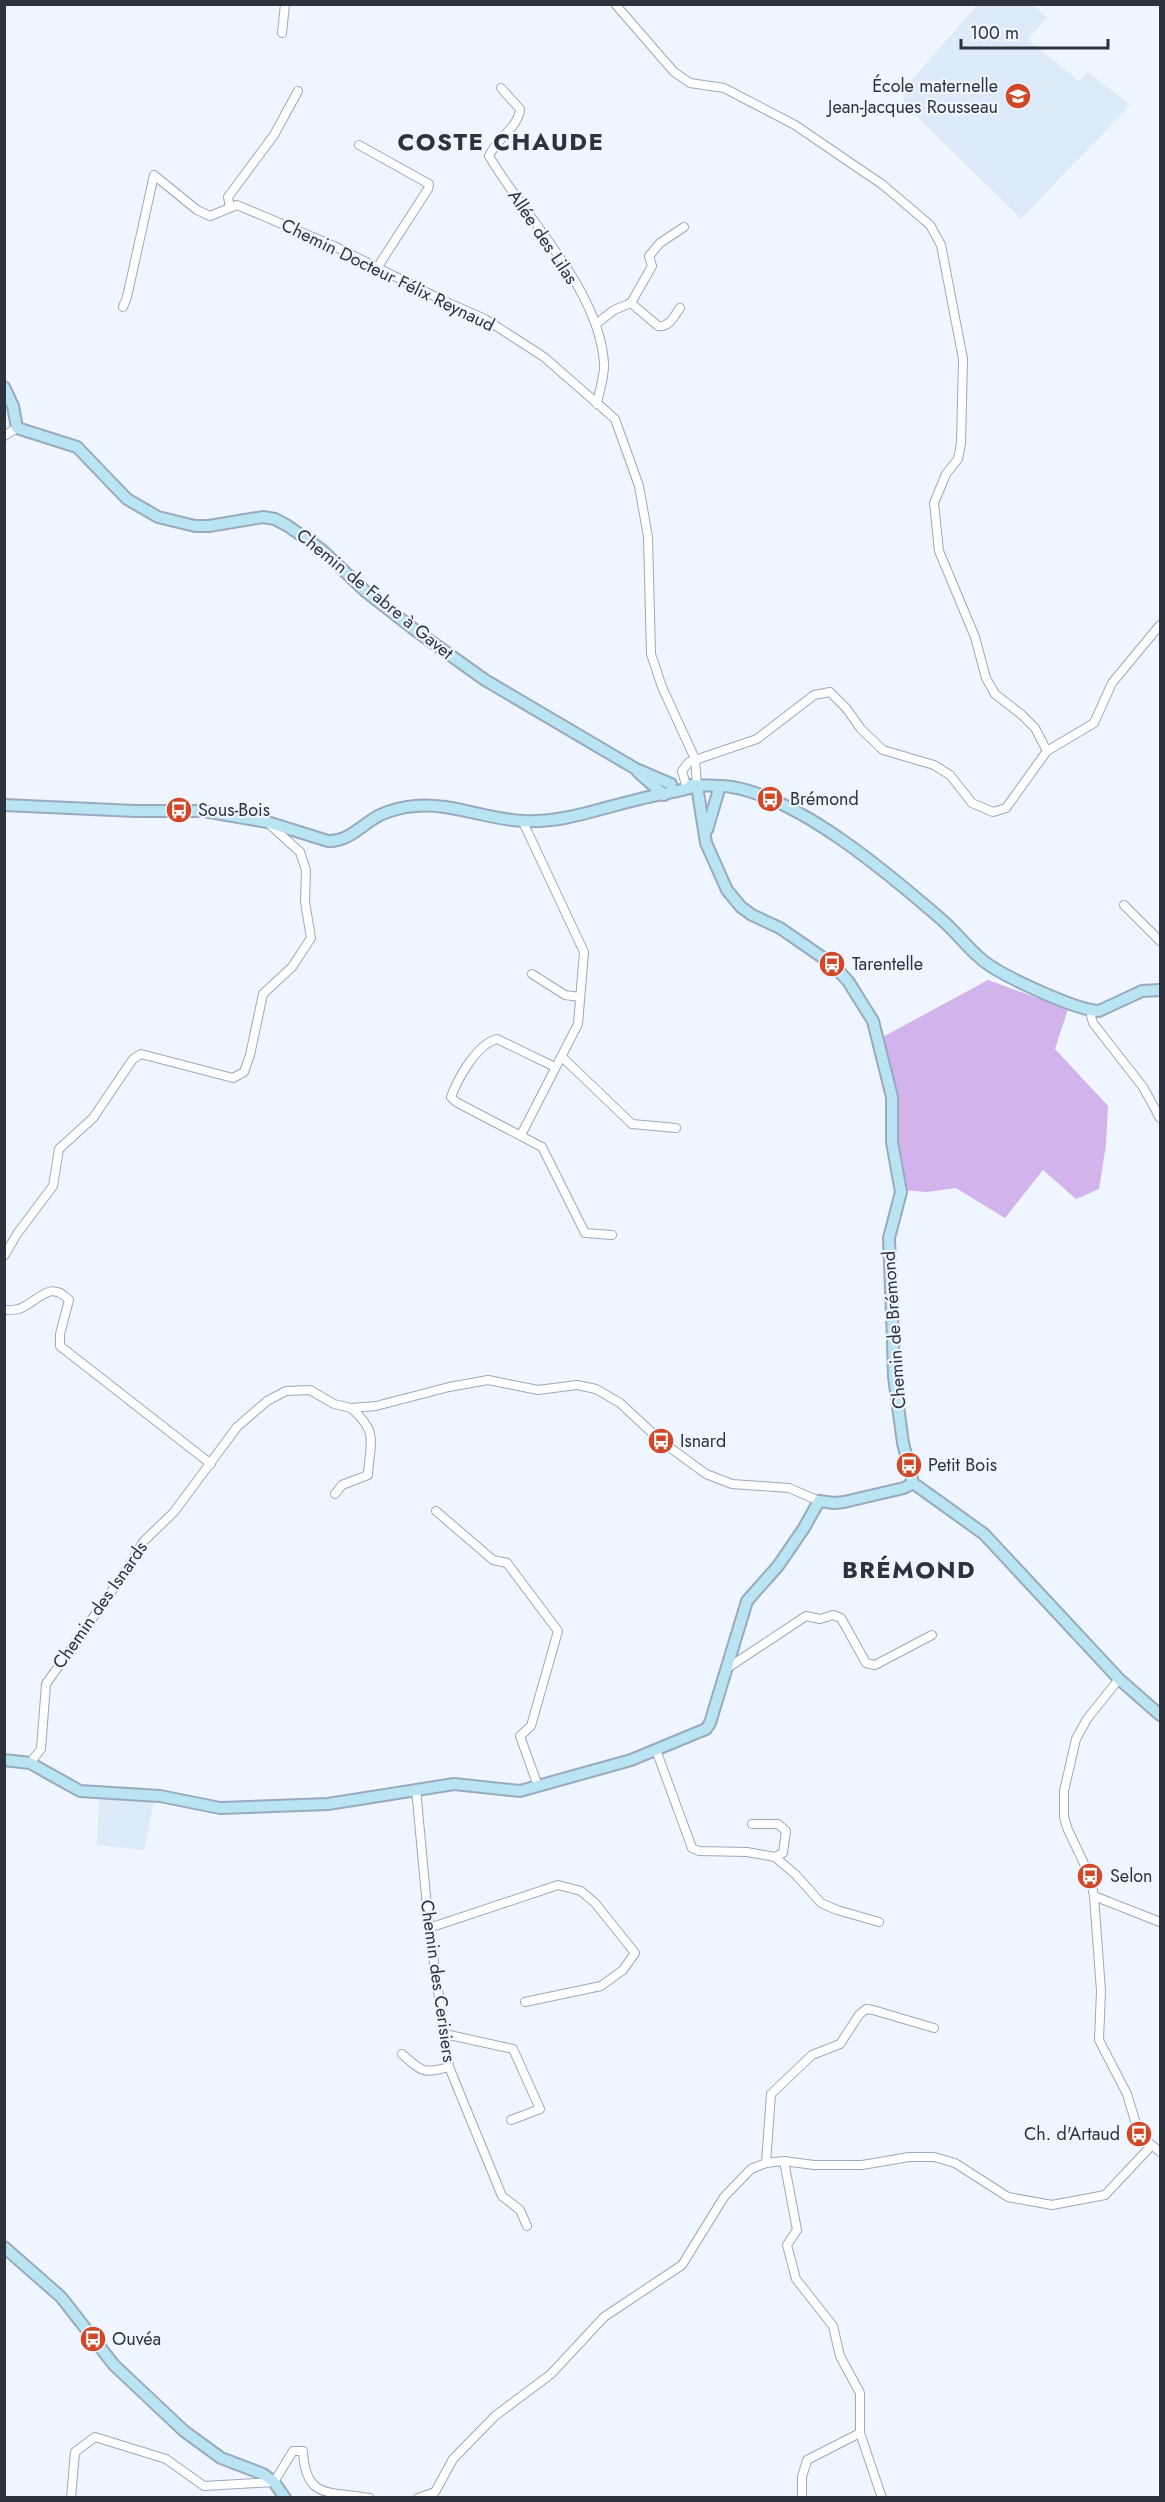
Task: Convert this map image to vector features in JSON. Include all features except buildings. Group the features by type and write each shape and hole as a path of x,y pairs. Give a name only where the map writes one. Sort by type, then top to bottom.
{"street":[{"path":"282,33 285,4"},
{"path":"615,4 674,72 682,78 690,83 724,88 795,125 883,185 930,225 941,245 963,359 961,443 958,459 946,474 934,503 939,551 975,637 986,678 995,694 1035,728 1047,751"},
{"name":"Allée des Lilas","path":"501,88 520,109 519,117 497,142 489,156 559,258 592,312 604,364 597,404"},
{"path":"230,207 228,197 268,143 298,91"},
{"path":"359,145 429,184 428,189 377,267"},
{"name":"Chemin Docteur Félix Reynaud","path":"123,307 154,176 197,210 210,216 237,205 334,246 485,319 544,357 615,419 639,486 648,537 651,654 662,687 695,759"},
{"path":"596,324 614,310 631,303 652,266 649,256 660,243 684,227"},
{"path":"631,303 658,326 663,327 667,326 680,308"},
{"path":"4,387 17,428 4,436"},
{"name":"Chemin de Fabre à Gavet","path":"17,428 77,447 127,499 158,517 195,526 209,526 263,517 275,519 288,526 322,550 365,591 454,659 506,693 636,769 671,784"},
{"path":"691,786 682,771 689,762 757,739 814,695 830,692 846,708 861,729 883,750 933,765 950,774 972,803 993,812 1006,808 1047,751 1094,723 1112,682 1161,625"},
{"path":"691,786 695,759"},
{"name":"Chemin de Fabre à Gavet","path":"636,769 659,792"},
{"path":"659,792 671,784 720,786 744,790 770,799 853,848 943,920 980,959 1021,983 1093,1011 1105,1009 1142,991 1161,990"},
{"path":"4,805 135,811 204,811 267,822 336,841 380,815 405,807 419,805 523,822 575,816 659,792 691,786"},
{"name":"Chemin de Brémond","path":"691,786 706,843 727,890 741,907 780,928 832,964 848,981 873,1021 892,1097 892,1142 901,1192 889,1238 894,1365 903,1443 913,1483"},
{"path":"706,843 709,818 720,786"},
{"path":"4,1256 17,1234 53,1186 59,1149 93,1118 133,1059 141,1054 233,1078 244,1072 250,1055 263,994 292,967 311,938 305,902 306,870 300,852 267,822"},
{"path":"521,1135 578,1024 584,952 523,822"},
{"path":"1124,905 1161,941"},
{"path":"532,974 565,995 579,997"},
{"path":"1093,1011 1091,1016 1093,1023 1143,1088 1161,1118"},
{"path":"555,1067 497,1039 488,1041 479,1048 451,1097 456,1102 542,1147 585,1233 612,1235"},
{"path":"562,1057 632,1124 676,1128"},
{"path":"4,1310 18,1309 52,1290 61,1292 69,1300 60,1334 60,1346 211,1464"},
{"path":"351,1408 376,1406 449,1386 488,1380 538,1390 578,1385 596,1389 620,1403 661,1441 706,1474 732,1484 789,1488 819,1501 834,1503 904,1488 913,1483 984,1534 1119,1679 1161,1715"},
{"name":"Chemin des Isnards","path":"30,1763 41,1749 44,1690 48,1680 123,1575 143,1542 174,1512 249,1415 286,1391 310,1390 333,1404 351,1408"},
{"path":"335,1494 342,1485 368,1474 371,1431 367,1422 351,1408"},
{"path":"4,1761 30,1763 80,1791 160,1796 220,1808 328,1804 454,1784 520,1791 631,1760 706,1729 710,1723 747,1600 778,1566 819,1501"},
{"path":"436,1511 493,1560 507,1563 558,1631 531,1726 520,1736 538,1786"},
{"path":"725,1670 806,1616 820,1619 833,1615 841,1618 866,1663 875,1665 932,1635"},
{"path":"1119,1679 1087,1719 1076,1738 1064,1791 1064,1809 1068,1830 1090,1876 1094,1896 1101,1991 1099,2040 1127,2094 1139,2134 1161,2152"},
{"path":"656,1750 692,1848 699,1851 747,1852 775,1857 796,1875 822,1903 837,1910 879,1922"},
{"name":"Chemin des Cerisiers","path":"416,1789 429,1928 449,2067 502,2196 520,2210 527,2226"},
{"path":"752,1824 778,1824 786,1831 783,1853 775,1857"},
{"path":"429,1928 558,1885 581,1890 635,1953 623,1970 601,1986 525,2002"},
{"path":"1094,1896 1161,1922"},
{"path":"766,2163 771,2094 812,2055 840,2044 859,2015 866,2009 934,2028"},
{"path":"445,2034 513,2049 540,2109 511,2120"},
{"path":"402,2054 421,2070 429,2072 449,2067"},
{"path":"418,2498 435,2492 453,2459 495,2416 551,2374 604,2317 682,2265 724,2197 751,2169 766,2163 784,2161 814,2165 862,2165 909,2157 934,2157 955,2163 1008,2198 1052,2205 1105,2195 1151,2146"},
{"path":"784,2161 797,2230 787,2245 796,2279 833,2326 840,2356 860,2393 860,2433 882,2498"},
{"path":"4,2247 61,2297 114,2365 184,2432 221,2457 263,2474 274,2481 285,2498"},
{"path":"802,2498 802,2477 807,2460 860,2433"},
{"path":"71,2498 75,2452 95,2437 166,2460 204,2486 274,2481"},
{"path":"274,2481 293,2451 299,2450 303,2451 306,2476 318,2490 370,2498"}],"shaded area":[{"path":"978,4 1033,5 1047,17 1028,40 1079,81 1088,72 1130,105 1021,219 904,104 903,90"},
{"path":"988,980 1068,1009 1055,1049 1108,1106 1106,1145 1099,1189 1076,1199 1043,1170 1005,1218 956,1188 927,1192 903,1190 881,1038"},
{"path":"99,1797 154,1801 144,1850 97,1845"}],"place":[{"name":"École maternelle Jean-Jacques Rousseau","path":"1018,96"},
{"name":"Brémond","path":"770,799"},
{"name":"Sous-Bois","path":"179,810"},
{"name":"Tarentelle","path":"832,964"},
{"name":"Isnard","path":"661,1441"},
{"name":"Petit Bois","path":"909,1465"},
{"name":"Selon","path":"1090,1876"},
{"name":"Ch. d'Artaud","path":"1139,2134"},
{"name":"Ouvéa","path":"93,2339"}],"district":[{"name":"COSTE CHAUDE","path":"501,141"},
{"name":"BRÉMOND","path":"909,1569"}]}
